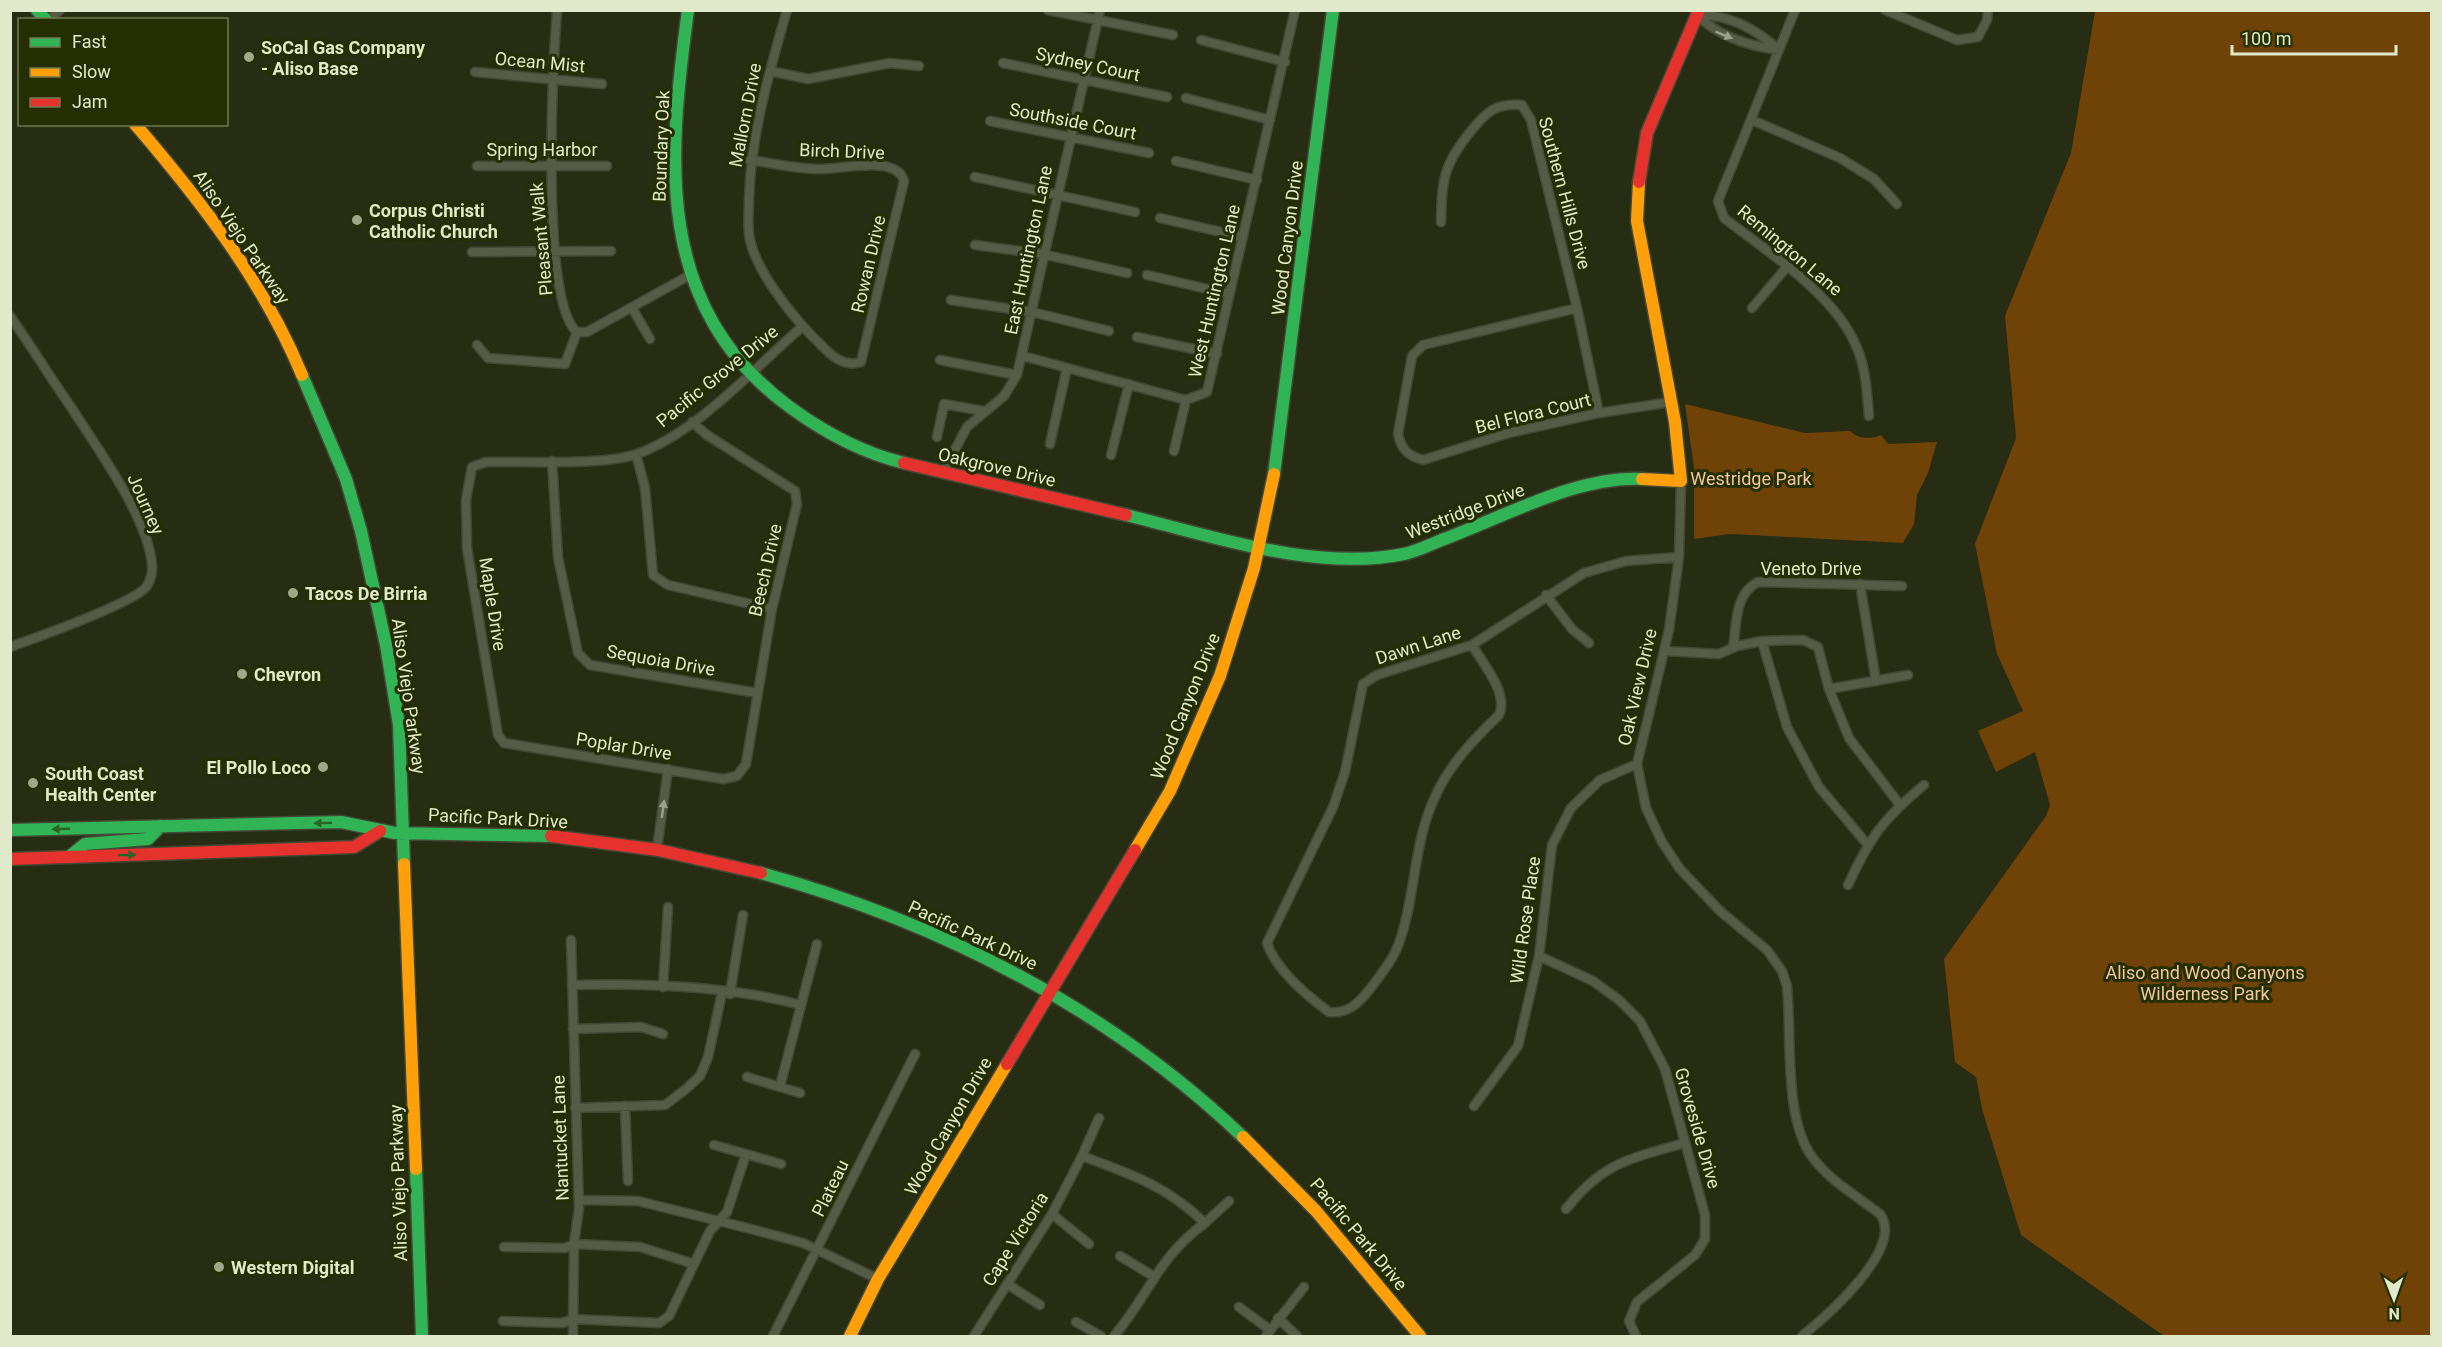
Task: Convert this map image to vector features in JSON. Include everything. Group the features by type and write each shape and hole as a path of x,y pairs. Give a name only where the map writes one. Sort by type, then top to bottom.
{"main road":[{"name":"Boundary Oak","path":"688,10 674,171 677,213 690,275 718,329 739,362 750,373"},
{"name":"Wood Canyon Drive","path":"850,1336 878,1280 976,1119 1010,1057 1051,993 1179,772 1220,676 1259,547 1278,455 1333,10"},
{"name":"Oak View Drive","path":"1681,481 1671,402 1637,221 1639,178 1647,133 1698,13"},
{"name":"Aliso Viejo Parkway","path":"137,126 191,190 235,251 274,312 346,479 367,554 391,672 399,725 422,1336"},
{"name":"Oakgrove Drive","path":"750,373 774,397 828,434 887,459 1259,547"},
{"name":"Westridge Drive","path":"1259,547 1307,558 1332,560 1405,554 1579,487 1618,478 1681,481"},
{"name":"Pacific Park Drive","path":"10,830 354,822 380,831 496,833 657,849 736,866 873,909 925,930 1051,993 1139,1049 1254,1145 1304,1195 1357,1255 1420,1336"},
{"path":"69,857 85,844 148,839 161,826"},
{"path":"10,859 354,847 380,831"}],"street":[{"name":"Pleasant Walk","path":"557,10 551,80 551,166 555,252 564,310 570,326 577,332"},
{"name":"Mallorn Drive","path":"787,10 770,71 750,160 750,240 760,267 803,326 838,362 855,364"},
{"path":"1048,10 1173,35"},
{"name":"East Huntington Lane","path":"943,472 967,427 983,411 1004,396 1017,375 1023,356 1042,254 1100,10"},
{"name":"West Huntington Lane","path":"1023,356 1186,400 1207,392 1285,62 1295,10"},
{"name":"Remington Lane","path":"1795,10 1718,201 1724,218 1841,316 1858,349 1865,376 1869,416"},
{"path":"1886,10 1957,40 1978,38 1987,20 1988,10"},
{"path":"1698,13 1719,15 1748,27 1761,33 1779,50"},
{"path":"1698,13 1712,30 1755,47 1779,50"},
{"path":"1742,42 1748,27"},
{"path":"1201,40 1285,62"},
{"path":"770,71 808,79 890,63 919,66"},
{"name":"Sydney Court","path":"1003,63 1167,97"},
{"name":"Ocean Mist","path":"475,72 602,84"},
{"path":"1186,98 1270,120"},
{"name":"Southern Hills Drive","path":"1441,222 1442,188 1452,154 1485,115 1504,104 1522,105 1532,120 1577,308 1599,412"},
{"path":"1752,120 1840,158 1874,179 1897,204"},
{"name":"Southside Court","path":"990,121 1149,153"},
{"name":"Birch Drive","path":"750,160 817,170 856,164 897,169"},
{"path":"1176,161 1257,180"},
{"name":"Spring Harbor","path":"477,166 607,166"},
{"name":"Rowan Drive","path":"855,364 861,362 864,356 904,181 897,169"},
{"path":"975,177 1135,212"},
{"path":"1160,218 1243,237"},
{"path":"975,245 1042,254 1127,273"},
{"path":"472,252 611,251"},
{"path":"1752,308 1786,268"},
{"path":"477,345 488,358 565,364 577,332 587,332 690,275"},
{"path":"1147,275 1229,294"},
{"path":"951,300 1032,312 1109,331"},
{"path":"632,308 650,339"},
{"name":"Bel Flora Court","path":"1577,308 1423,345 1412,356 1400,422 1400,444 1406,452 1423,459 1509,433 1599,412 1671,402"},
{"name":"Journey","path":"10,316 118,479 146,541 152,564 152,576 145,588 134,597 57,631 10,647"},
{"name":"Pacific Grove Drive","path":"472,466 486,462 613,458 636,454 662,442 692,422 803,326"},
{"path":"1137,338 1217,354"},
{"path":"940,360 1017,375"},
{"path":"1050,444 1067,368"},
{"path":"1111,455 1129,384"},
{"path":"1174,451 1186,400"},
{"path":"937,437 944,404 983,411"},
{"name":"Beech Drive","path":"692,422 707,435 795,491 797,504 772,609 746,764 737,776"},
{"path":"636,454 645,488 653,575 668,585 772,609"},
{"name":"Sequoia Drive","path":"552,461 558,557 578,653 590,665 758,693"},
{"name":"Maple Drive","path":"472,466 466,500 467,548 498,735 504,743"},
{"name":"Oak View Drive","path":"1681,481 1679,557 1665,651 1637,764 1646,808 1662,842 1680,869 1713,904 1767,950 1782,972 1789,1002 1797,1127 1808,1150 1829,1175 1880,1214 1886,1222 1887,1234 1861,1278 1827,1317 1802,1336"},
{"name":"Dawn Lane","path":"1472,645 1502,696 1503,706 1499,715 1456,761 1435,797 1422,834 1399,944 1386,967 1361,1000 1350,1009 1337,1013 1329,1012 1316,1002 1270,953 1267,943 1333,807 1345,772 1363,684 1377,675 1472,645 1546,595 1584,573 1603,566 1679,557"},
{"name":"Veneto Drive","path":"1733,648 1741,597 1750,586 1758,582 1902,586"},
{"path":"1860,584 1876,681"},
{"path":"1546,595 1572,629 1589,643"},
{"path":"1665,651 1719,654 1762,641 1803,640 1818,647 1829,689 1849,738 1899,805"},
{"path":"1762,641 1787,727 1819,787 1867,844"},
{"path":"1829,689 1908,675"},
{"name":"Poplar Drive","path":"504,743 723,779 737,776"},
{"name":"Wild Rose Place","path":"1474,1106 1518,1046 1539,956 1552,844 1571,808 1600,780 1637,764"},
{"path":"657,849 668,769"},
{"path":"1848,885 1867,844 1899,805 1924,784"},
{"path":"663,987 668,907"},
{"path":"575,1108 665,1105 700,1076 708,1057 726,993 742,915"},
{"name":"Nantucket Lane","path":"571,940 579,1200 574,1244 573,1336"},
{"path":"780,1086 818,944"},
{"name":"Groveside Drive","path":"1539,956 1593,981 1640,1021 1665,1069 1706,1215 1705,1239 1695,1255 1636,1302 1629,1321 1636,1336"},
{"path":"572,985 622,984 762,995 801,1005"},
{"path":"573,1029 641,1027 663,1034"},
{"name":"Plateau","path":"773,1336 786,1306 817,1250 915,1053"},
{"path":"747,1077 800,1093"},
{"path":"625,1106 628,1181"},
{"name":"Cape Victoria","path":"974,1336 1052,1214 1099,1118"},
{"path":"1566,1209 1582,1188 1616,1163 1684,1143"},
{"path":"714,1145 781,1164"},
{"path":"503,1321 562,1323 573,1320 659,1323 669,1316 710,1232 727,1212 746,1154"},
{"path":"1082,1156 1143,1179 1181,1200 1205,1223"},
{"path":"579,1200 639,1201 780,1236 817,1250 878,1280"},
{"path":"1114,1336 1129,1319 1153,1276 1184,1239 1229,1202"},
{"path":"1052,1214 1089,1244"},
{"path":"504,1247 565,1248 574,1244 640,1247 694,1264"},
{"path":"1120,1256 1153,1276"},
{"path":"1007,1284 1040,1305"},
{"path":"1239,1307 1268,1333 1304,1287"},
{"path":"1278,1318 1297,1336"},
{"path":"1076,1322 1101,1336"}],"green space":[{"name":"Aliso and Wood Canyons Wilderness Park","path":"2095,11 2431,11 2431,1336 2164,1336 2021,1235 1982,1109 1976,1077 1955,1062 1944,959 2046,816 2050,805 2035,752 1996,772 1978,731 2023,711 1997,654 1975,544 2016,438 2005,316 2071,153"},
{"name":"Westridge Park","path":"1685,404 1805,433 1850,431 1865,438 1881,435 1888,444 1937,442 1928,473 1917,495 1914,524 1903,543 1730,534 1694,539 1694,468"}],"traffic: fast":[{"path":"37,10 44,18"},
{"path":"688,10 676,121 675,175 680,227 692,277 714,324 746,368 791,408 844,441 874,454 904,463"},
{"path":"1274,474 1333,10"},
{"path":"302,375 346,479 361,531 386,645 399,725 404,864"},
{"path":"1126,515 1264,549 1299,555 1370,558 1415,551 1568,490 1618,480 1642,479"},
{"path":"10,830 341,822 395,833 551,836"},
{"path":"69,857 85,844 148,839 161,826"},
{"path":"761,873 827,893 893,917 956,944 1019,975 1079,1010 1136,1049 1191,1091 1243,1137"},
{"path":"416,1169 422,1336"}],"traffic: slow":[{"path":"137,126 207,212 229,243 269,307 302,375"},
{"path":"1639,182 1637,221 1675,422 1681,481 1642,479"},
{"path":"1135,850 1170,791 1220,676 1254,568 1274,474"},
{"path":"404,864 416,1169"},
{"path":"850,1336 878,1279 1007,1064"},
{"path":"1243,1137 1316,1211 1420,1336"}],"traffic: jam":[{"path":"1639,182 1647,133 1699,10"},
{"path":"904,463 1126,515"},
{"path":"10,859 354,847 380,831"},
{"path":"551,836 658,850 761,873"},
{"path":"1007,1064 1135,850"}],"place":[{"name":"SoCal Gas Company - Aliso Base","path":"249,57"},
{"name":"Corpus Christi Catholic Church","path":"357,220"},
{"name":"Tacos De Birria","path":"293,593"},
{"name":"Chevron","path":"242,674"},
{"name":"El Pollo Loco","path":"323,767"},
{"name":"South Coast Health Center","path":"33,783"},
{"name":"Western Digital","path":"219,1267"}]}
